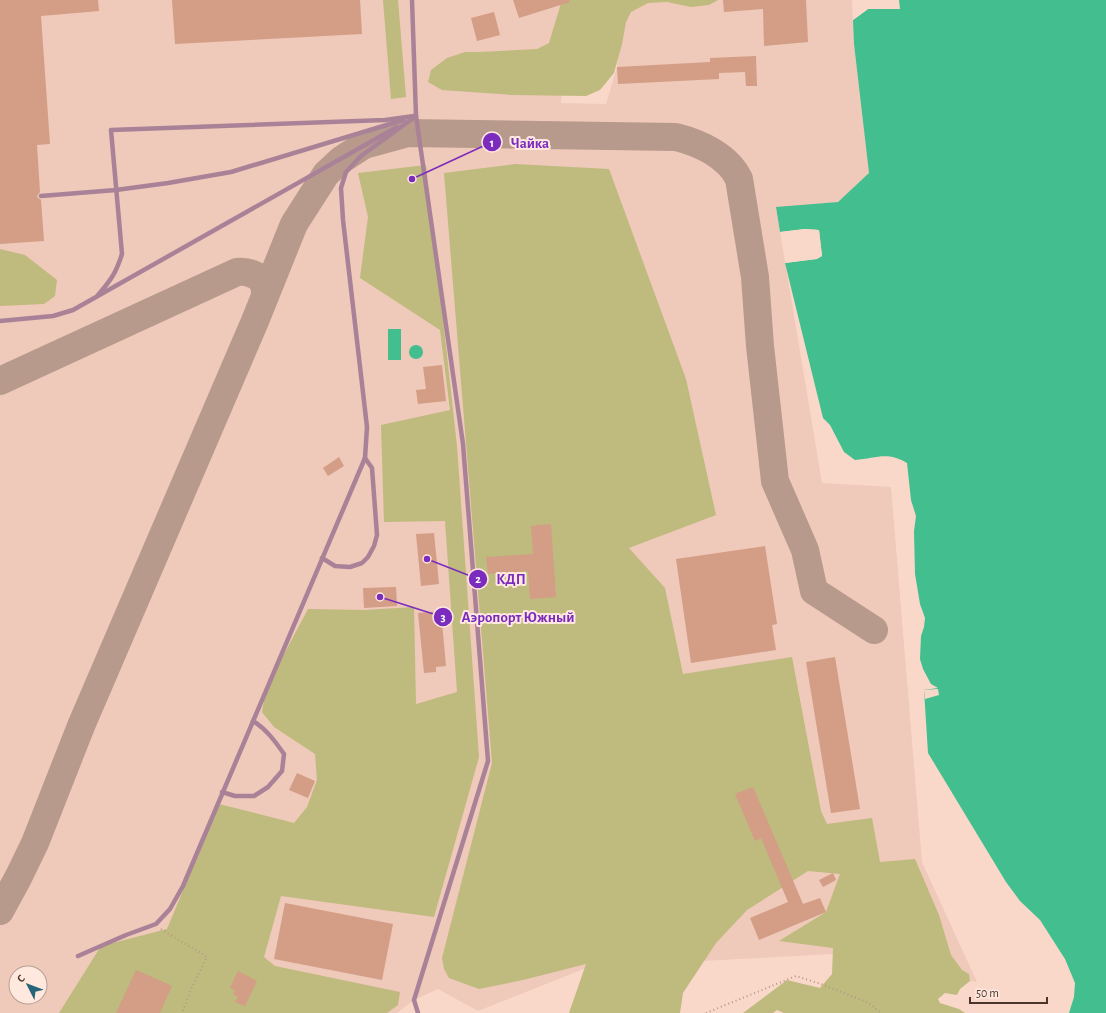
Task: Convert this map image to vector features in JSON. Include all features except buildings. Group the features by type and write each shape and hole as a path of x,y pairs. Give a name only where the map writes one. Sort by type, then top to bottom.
{"lane":[{"path":"412,0 416,116 463,444 488,761 414,1000 418,1013"},
{"path":"41,196 116,190 231,172 416,116"},
{"path":"98,295 111,280 117,270 122,254 111,130 385,120 416,116"},
{"path":"0,321 53,316 73,310 416,116"},
{"path":"78,956 126,935 156,924 170,909 183,886 364,458 367,427 343,220 341,188 346,172 361,156 416,116"},
{"path":"322,558 335,566 350,567 362,563 368,557 374,546 377,535 372,468 364,458"},
{"path":"222,792 235,796 254,796 268,787 282,771 284,754 262,726 253,721"}],"path":[{"path":"156,924 173,937 207,957 192,987 182,1013"},
{"path":"706,1013 796,976 869,1003 881,1013"}],"shaded area":[{"path":"0,0 571,0 561,103 606,104 617,67 623,0 852,0 854,44 869,173 838,202 776,208 822,483 891,487 922,862 977,982 833,954 589,967 478,1011 438,989 414,1000 397,1013 0,1013"},
{"path":"383,0 398,0 406,97 391,99"},
{"path":"562,0 718,0 709,5 691,7 667,2 648,3 631,12 626,22 614,73 600,90 586,96 512,95 442,90 428,82 431,70 447,58 465,52 537,49 549,43"},
{"path":"899,0 1106,0 1106,1013 1069,1013 1074,997 1075,983 1065,959 1040,920 1020,901 1006,882 928,753 924,690 938,688 931,684 923,669 920,659 921,636 925,618 920,604 915,574 914,531 916,516 911,500 907,463 900,459 888,456 855,460 844,452 830,425 823,418 785,263 816,259 822,256 819,230 805,229 780,232 776,207 838,202 869,173 854,44 853,20 868,9 899,9"},
{"path":"515,164 609,169 686,379 716,515 629,548 665,588 683,674 792,657 821,811 827,824 872,818 880,862 915,859 939,915 951,955 962,970 969,974 970,981 960,989 957,995 945,993 938,999 940,1003 959,1009 965,1013 784,1013 777,1010 773,1013 743,1013 787,980 820,988 832,974 833,948 779,941 826,912 840,874 808,871 747,910 716,943 683,993 680,1013 569,1013 586,964 523,980 479,989 449,978 444,969 442,958 492,763 444,173"},
{"path":"426,165 457,446 479,757 434,917 281,896 264,957 275,966 400,992 398,1005 387,1013 59,1013 101,946 167,929 219,804 294,823 307,807 317,780 315,754 274,727 262,712 266,688 308,609 364,610 414,607 416,704 457,692 445,521 384,522 381,425 450,410 440,330 360,278 368,217 358,173"},
{"path":"0,249 25,255 57,280 55,296 44,304 0,306"},
{"path":"388,329 401,329 401,360 388,360"},
{"path":"413,345 419,345 423,349 423,355 419,359 413,359 409,355 409,349"}],"pier":[{"path":"897,0 899,0 900,9 868,9 853,20 853,17 867,7 898,7"},
{"path":"805,229 819,230 822,256 817,259 785,263 785,261 816,258 820,255 817,232 805,231 780,234 780,232"},
{"path":"938,689 939,695 925,699 924,690"}],"taxiway":[{"path":"0,911 35,843 81,726 255,321 294,224 326,174 341,160 364,145 408,133 676,137 704,147 721,157 739,179 755,277 760,346 775,481 805,550 814,591 874,630"},
{"path":"0,381 237,272 244,272 259,277 264,285 265,296"}],"place":[{"name":"Чайка","path":"412,179"},
{"name":"КДП","path":"427,559"},
{"name":"Аэропорт Южный","path":"380,597"}]}
